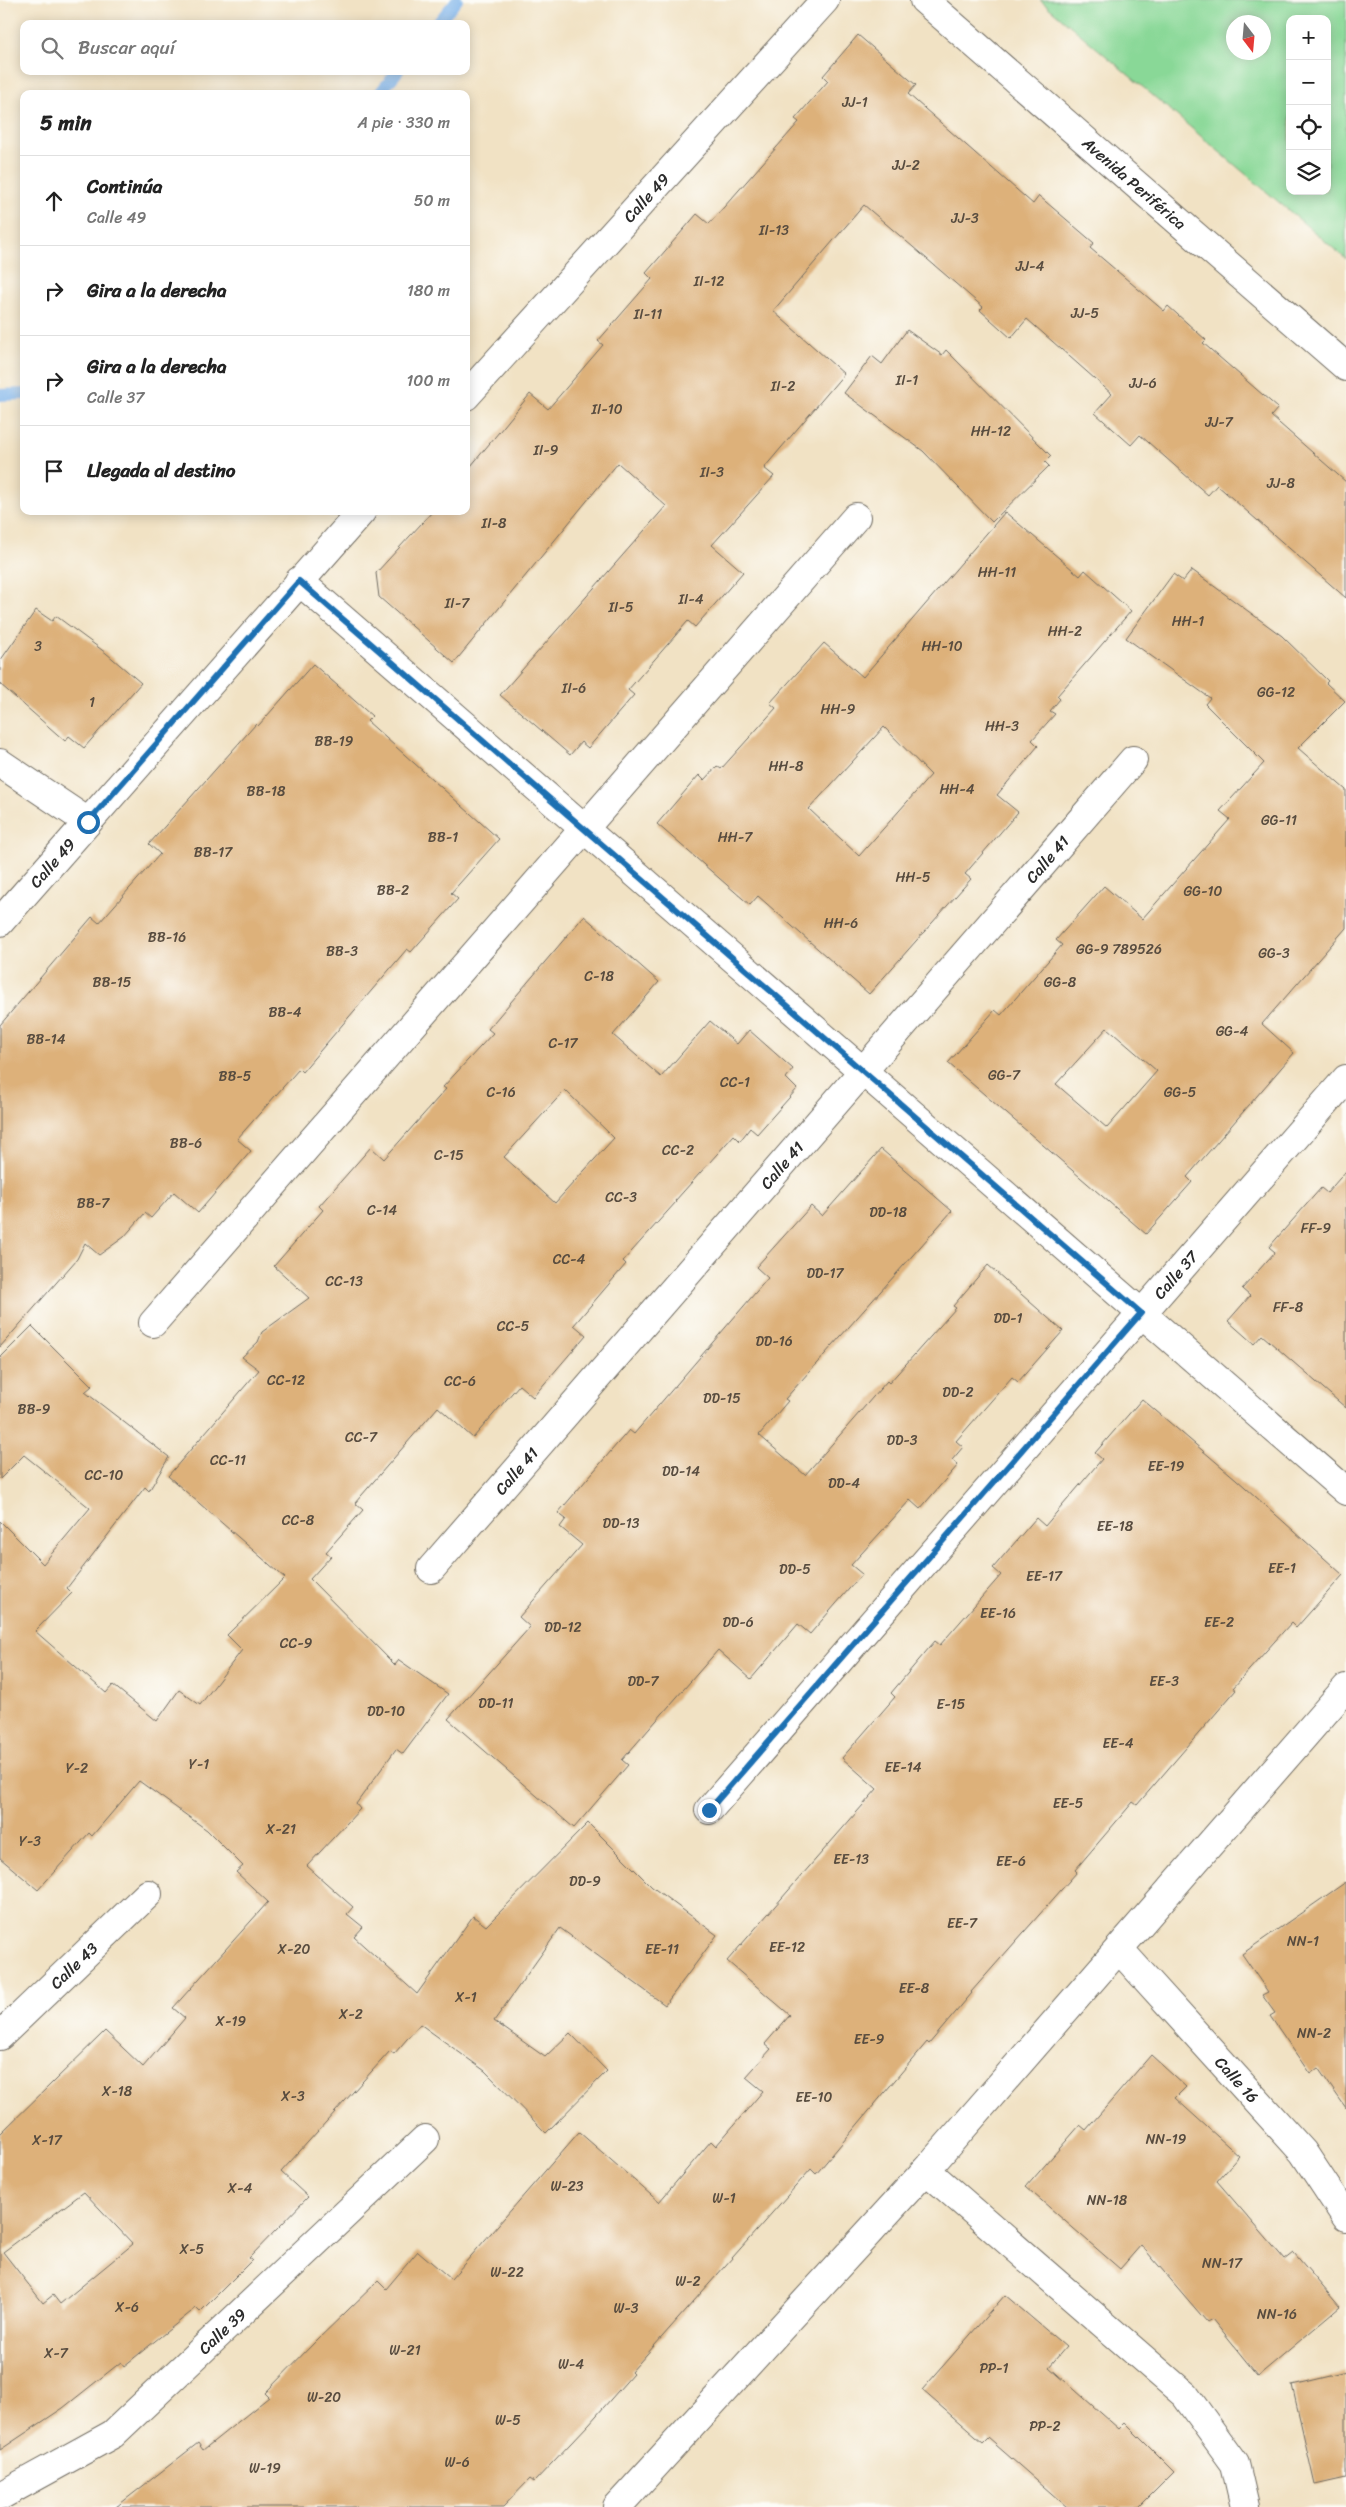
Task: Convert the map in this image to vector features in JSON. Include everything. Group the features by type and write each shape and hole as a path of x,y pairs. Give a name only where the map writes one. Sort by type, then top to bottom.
{"street":[{"name":"Calle 49","path":"470,392 825,0"},
{"name":"Avenida Periférica","path":"924,0 1346,366"},
{"name":"Calle 49","path":"0,922 358,515"},
{"path":"153,1322 856,517"},
{"path":"299,581 1346,1491"},
{"name":"Calle 41","path":"431,1569 1133,760"},
{"path":"0,763 88,822"},
{"name":"Calle 37","path":"709,1810 1346,1079"},
{"path":"617,2507 926,2170 1346,1688"},
{"name":"Calle 43","path":"0,2036 148,1894"},
{"name":"Calle 16","path":"1119,1949 1303,2152 1346,2217"},
{"name":"Calle 39","path":"0,2496 113,2434 425,2139"},
{"path":"926,2170 1185,2395 1235,2464 1245,2507"}],"green space":[{"path":"1040,0 1346,0 1346,259"}],"building":[{"path":"858,35 916,85 908,94 1033,204 1039,196 1094,243 1090,248 1164,311 1168,306 1206,340 1203,343 1278,408 1271,416 1346,482 1346,598 1217,485 1208,495 1140,435 1131,445 1095,413 1112,394 1027,319 1011,338 980,310 983,307 864,205 773,311 844,374 764,468 774,476 712,545 743,572 695,627 688,621 628,690 634,695 588,748 581,742 570,755 500,695 666,506 618,463 454,663 379,597 376,573 429,515 470,515 470,467 530,394 548,409 603,345 598,341 652,279 646,273 697,214 709,224 799,122 795,119 828,81 823,76"},
{"path":"907,330 942,355 946,350 1051,456 1045,462 1049,466 992,522 923,451 844,393 872,356 882,364"},
{"path":"1005,512 1080,576 1085,570 1131,611 1057,696 1060,699 1050,711 1055,714 1032,740 1038,746 997,795 1018,812 965,874 971,879 869,994 758,896 750,905 657,824 699,775 704,780 717,766 721,769 776,708 770,703 824,643 863,677","holes":["884,727 931,775 859,856 809,809"]},
{"path":"1192,570 1282,636 1328,681 1326,683 1345,701 1298,748 1346,790 1346,928 1262,1024 1294,1053 1187,1177 1192,1182 1146,1234 948,1063 995,1010 1001,1015 1062,945 1056,940 1104,886 1142,919 1230,819 1220,811 1264,763 1205,704 1210,698 1126,638 1173,574 1183,581","holes":["1107,1028 1157,1071 1107,1128 1056,1084"]},
{"path":"36,610 52,621 56,616 106,653 141,683 84,748 69,736 65,741 0,684 0,661"},
{"path":"313,664 372,716 367,721 499,839 451,893 458,899 411,952 407,949 302,1072 299,1069 237,1139 251,1151 198,1213 174,1192 151,1218 145,1213 124,1237 99,1255 85,1243 77,1259 0,1347 0,1025 92,917 99,923 160,854 149,844 256,724 258,726"},
{"path":"584,916 659,982 613,1035 661,1077 710,1021 737,1044 749,1030 793,1069 786,1078 797,1089 757,1134 750,1128 740,1141 734,1135 623,1261 626,1264 574,1325 586,1335 533,1397 519,1385 473,1438 438,1407 355,1503 363,1510 326,1552 331,1556 310,1579 395,1665 399,1660 448,1694 403,1754 396,1749 356,1804 360,1809 307,1866 353,1907 347,1914 363,1927 354,1937 417,1994 473,1916 486,1926 588,1823 652,1887 717,1935 665,2005 560,1928 494,2021 545,2057 570,2033 607,2071 546,2133 485,2071 420,2024 394,2054 390,2051 281,2172 308,2197 249,2258 252,2260 200,2312 196,2308 124,2366 121,2362 63,2408 0,2450 0,2134 105,2031 143,2067 185,2018 173,2008 268,1902 236,1872 243,1866 207,1830 139,1781 92,1836 89,1833 38,1890 0,1858 0,1521 43,1564 90,1508 24,1455 0,1479 0,1358 32,1326 92,1386 85,1392 169,1457 149,1491 145,1487 67,1588 72,1593 35,1631 106,1693 113,1685 157,1721 179,1690 200,1705 242,1650 227,1635 285,1578 168,1476 259,1370 242,1357 258,1342 262,1332 309,1298 274,1266 323,1210 319,1206 371,1147 384,1159 446,1089 443,1087 493,1033 488,1029","holes":["565,1090 614,1138 555,1203 504,1157","84,2192 133,2244 60,2304 53,2295 43,2303 3,2252"]},
{"path":"881,1149 952,1211 785,1399 788,1401 759,1435 805,1475 887,1381 889,1383 956,1308 953,1306 988,1265 1063,1331 1018,1382 1012,1377 956,1441 963,1447 952,1460 958,1465 920,1509 910,1500 851,1565 862,1574 810,1634 798,1624 751,1679 718,1650 622,1760 628,1765 574,1828 448,1719 530,1627 519,1617 582,1545 560,1527 566,1519 558,1513 629,1430 634,1434 768,1278 756,1267 811,1206 822,1216"},
{"path":"1346,1171 1346,1408 1262,1335 1254,1344 1228,1321 1250,1296 1242,1289 1275,1252 1269,1247 1321,1188 1327,1193"},
{"path":"1142,1399 1236,1479 1343,1575 1296,1628 1291,1623 1233,1688 1236,1690 1137,1805 1133,1802 1075,1870 1077,1872 971,1992 929,2044 927,2042 816,2174 811,2169 631,2372 633,2374 589,2424 534,2482 530,2479 503,2507 116,2507 198,2443 203,2450 269,2397 265,2393 316,2341 378,2281 386,2289 418,2251 451,2279 579,2132 659,2202 711,2141 716,2146 763,2091 746,2077 771,2049 765,2044 790,2015 727,1961 877,1789 842,1758 895,1697 891,1693 935,1641 940,1645 1001,1575 993,1568 1036,1518 1045,1526 1102,1459 1095,1453"},
{"path":"1346,1882 1346,2108 1318,2068 1310,2074 1270,2016 1275,2013 1262,1995 1268,1992 1242,1954"},
{"path":"1151,2055 1186,2087 1175,2098 1239,2156 1217,2181 1285,2260 1294,2253 1340,2307 1258,2376 1212,2319 1207,2322 1141,2245 1120,2269 1026,2187 1080,2125 1086,2130"},
{"path":"1005,2295 1066,2347 1049,2367 1119,2429 1125,2423 1174,2472 1139,2507 1067,2507 988,2438 983,2443 922,2390"},
{"path":"1346,2372 1346,2478 1315,2485 1292,2385"}],"waterway":[{"path":"440,20 457,0"},
{"path":"382,90 395,75"},
{"path":"0,395 20,394"}],"route":[{"path":"88,822 299,581 1141,1313 709,1810"}]}
